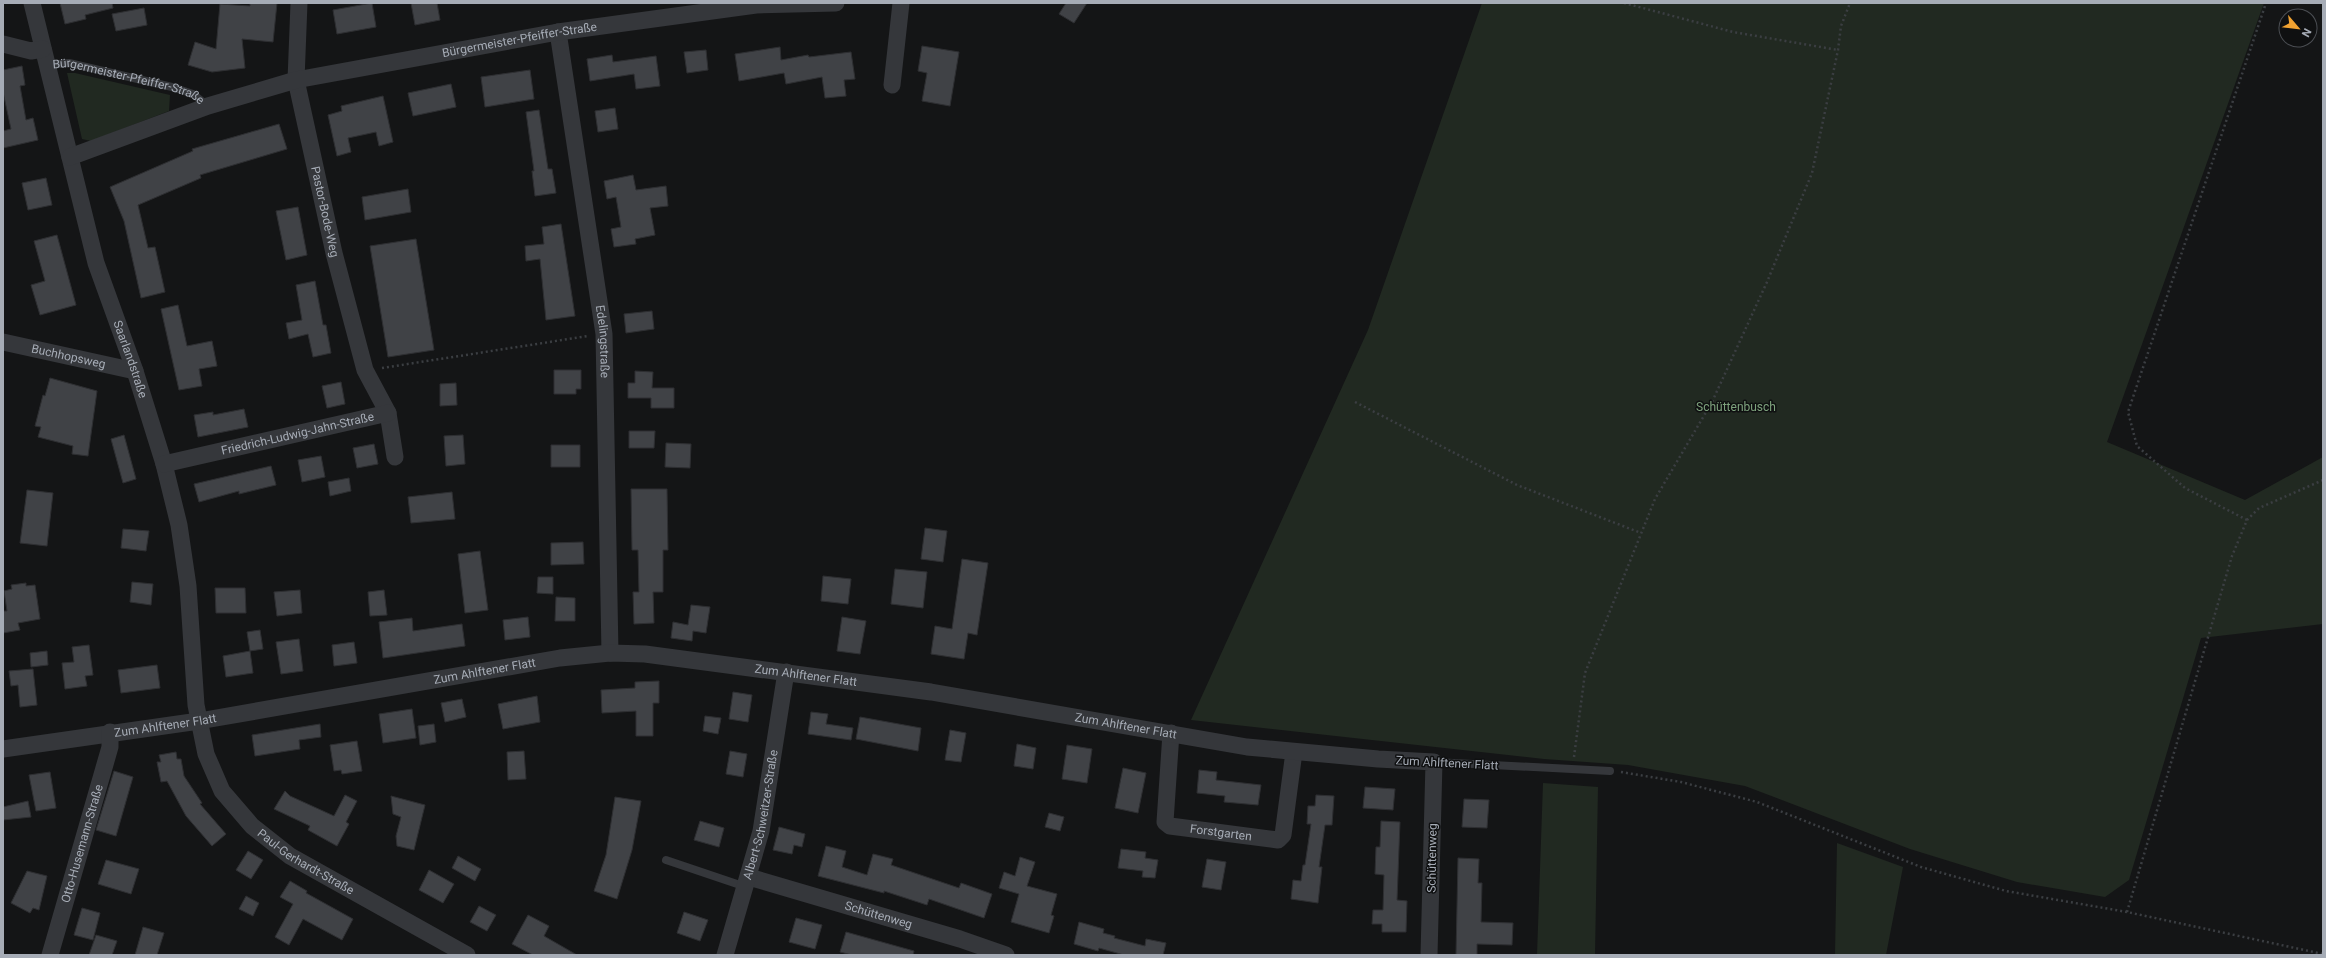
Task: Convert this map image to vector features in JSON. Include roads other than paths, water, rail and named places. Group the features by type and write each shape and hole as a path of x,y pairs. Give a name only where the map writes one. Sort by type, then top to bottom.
{"street":[{"name":"Saarlandstraße","path":"32,3 96,264 135,371 164,464 178,525 188,586 194,696 199,721"},
{"name":"Pastor-Bode-Weg","path":"299,3 296,80 334,253 365,370 388,413"},
{"name":"Bürgermeister-Pfeiffer-Straße","path":"70,157 208,106 296,80 558,32 756,5 836,3"},
{"path":"892,85 901,3"},
{"name":"Edelingstraße","path":"558,32 604,334 610,653"},
{"path":"3,44 31,51 45,57"},
{"name":"Buchhopsweg","path":"3,342 135,371"},
{"name":"Friedrich-Ludwig-Jahn-Straße","path":"164,464 388,413 395,457"},
{"name":"Zum Ahlftener Flatt","path":"3,750 110,732 199,721 560,658 610,653 645,654 931,692 1247,747 1294,752 1434,762"},
{"name":"Albert-Schweitzer-Straße","path":"725,955 748,882 761,831 786,672"},
{"name":"Paul-Gerhardt-Straße","path":"199,721 206,754 222,791 252,826 290,856 467,955"},
{"name":"Otto-Husemann-Straße","path":"50,955 110,747 110,732"},
{"name":"Forstgarten","path":"1171,733 1165,822 1170,826 1278,840 1283,835 1294,752"},
{"name":"Schüttenweg","path":"1429,955 1434,762"},
{"name":"Schüttenweg","path":"748,882 960,939 1006,955"}],"lane":[{"name":"Bürgermeister-Pfeiffer-Straße","path":"45,57 172,87 193,94 208,106"},
{"name":"Zum Ahlftener Flatt","path":"1434,762 1610,771"},
{"path":"666,860 748,882"}],"park label":[{"name":"Schüttenbusch","path":"1736,407"}]}
